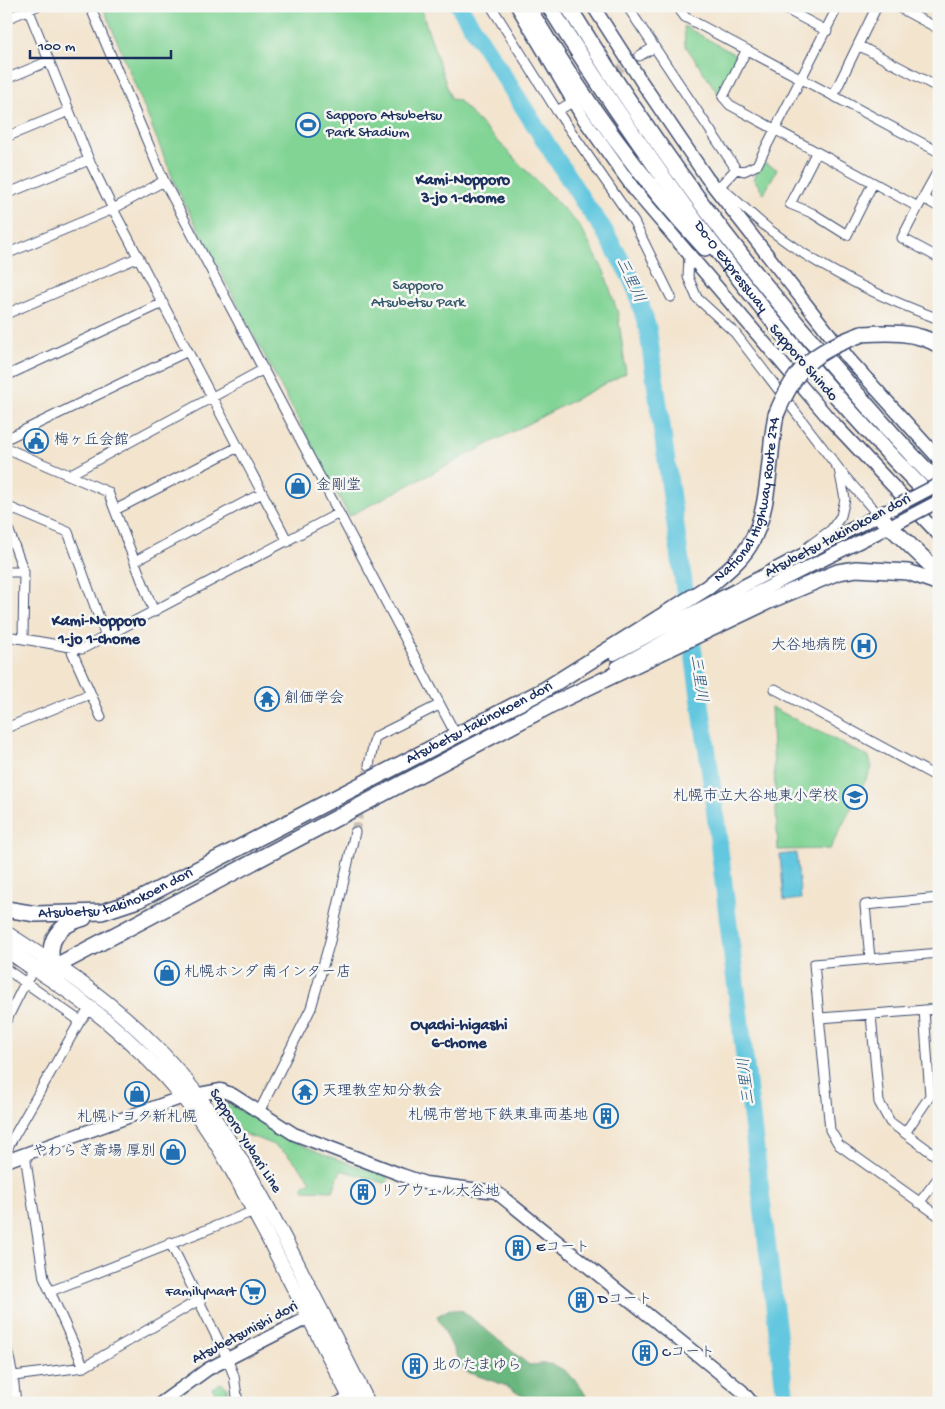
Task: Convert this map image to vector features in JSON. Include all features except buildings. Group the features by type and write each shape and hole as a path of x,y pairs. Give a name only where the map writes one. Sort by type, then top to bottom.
{"highway":[{"path":"527,6 604,127 652,190 764,311"},
{"name":"Do-O Expressway","path":"549,6 624,123 764,311 825,384 939,506"},
{"name":"Do-O Expressway","path":"568,6 640,118 778,303 858,396 939,483"},
{"name":"National Highway Route 274","path":"551,705 641,646 732,566 749,546 756,531 768,478 770,444 776,415 787,389 815,356 829,346 862,334 885,332 908,334 922,337 939,345"},
{"path":"884,512 939,573"},
{"name":"National Highway Route 274","path":"544,690 717,613 838,572 856,568 908,572 939,583"},
{"name":"Atsubetsu takinokoen dori","path":"6,909 53,914 102,912 138,900 544,690"},
{"name":"Atsubetsu takinokoen dori","path":"36,969 54,964 551,705"},
{"path":"58,983 50,944 58,931 68,924 102,912"},
{"path":"6,949 36,969"}],"main road":[{"name":"Sapporo Yubari Line","path":"6,932 99,996 153,1044 190,1096 254,1211 368,1403"},
{"name":"Sapporo Yubari Line","path":"36,969 92,1007 119,1030 190,1096 229,1140 267,1204 352,1400"}],"street":[{"path":"90,6 164,181 456,735"},
{"path":"491,6 557,111 634,222 672,297"},
{"name":"Sapporo Shindo","path":"517,6 583,118 636,192 826,415 939,535"},
{"path":"594,6 643,84 707,178 849,359 939,459"},
{"path":"627,6 653,48 736,169 744,171 757,165 827,31 838,6"},
{"path":"677,6 685,16 746,51 939,152"},
{"path":"780,6 827,31"},
{"path":"833,96 877,6"},
{"path":"896,6 939,29"},
{"path":"6,19 31,8 89,160 288,542"},
{"path":"858,45 939,88"},
{"path":"639,56 653,48"},
{"path":"746,51 723,97 730,104 816,153 918,207"},
{"path":"6,78 50,61"},
{"path":"557,111 569,104"},
{"path":"6,137 69,111"},
{"path":"816,153 790,204 812,213 847,235 873,183"},
{"path":"6,194 89,160"},
{"path":"720,186 736,169"},
{"path":"939,169 902,238 939,258"},
{"path":"707,178 720,186 771,230 840,276 903,306 939,320"},
{"path":"6,254 113,209 164,181"},
{"path":"923,198 939,207"},
{"path":"689,256 689,282 696,298 736,333 839,469 884,512"},
{"path":"6,314 139,257"},
{"path":"6,376 163,304"},
{"path":"6,439 188,351"},
{"path":"69,475 264,369"},
{"path":"115,510 238,447"},
{"path":"6,448 108,492 154,612"},
{"path":"785,564 831,530 841,516 845,499 839,469"},
{"name":"Atsubetsu takinokoen dori","path":"717,613 785,564 939,483"},
{"path":"135,561 262,493"},
{"name":"Atsubetsu takinokoen dori","path":"641,646 717,613 939,501"},
{"path":"6,506 68,532 106,637"},
{"path":"6,636 82,649 288,542 339,513"},
{"path":"6,523 24,572 23,639"},
{"path":"6,572 24,572"},
{"path":"70,647 101,718"},
{"path":"775,689 939,778"},
{"path":"6,728 90,694"},
{"path":"369,765 375,737 439,705"},
{"path":"259,1112 311,1008 330,941 355,832"},
{"path":"870,959 865,905 939,898"},
{"path":"939,953 814,964 830,1130 839,1145 939,1216"},
{"path":"6,969 80,1021"},
{"path":"6,1021 25,983 36,969"},
{"path":"6,1155 9,1145 80,1021 92,1007"},
{"path":"820,1018 939,1009"},
{"path":"905,1133 930,1096 924,1010"},
{"path":"872,1015 879,1102 890,1122 939,1158"},
{"path":"6,1161 190,1096 221,1090 233,1095 294,1134 402,1175 425,1183 496,1192 735,1386 752,1403"},
{"path":"25,1154 44,1278 84,1367"},
{"path":"919,1203 939,1177"},
{"path":"51,1291 170,1242 254,1211"},
{"path":"170,1242 228,1358 234,1376 238,1403"},
{"path":"10,1376 84,1367 199,1300"},
{"name":"Atsubetsunishi dori","path":"161,1403 208,1369 315,1314"},
{"path":"6,1344 16,1403"},
{"path":"335,1403 352,1400"}],"green space":[{"name":"Sapporo Atsubetsu Park","path":"103,6 420,6 451,99 458,100 579,225 604,271 618,314 626,373 349,516 178,191"},
{"path":"684,26 734,54 736,58 719,95 685,45"},
{"path":"762,162 777,169 764,194 754,179"},
{"path":"771,707 869,757 872,768 830,849 778,850"},
{"path":"226,1103 307,1147 387,1176 388,1184 341,1170 333,1191 304,1190 303,1186 311,1181 297,1164 274,1145 247,1135 235,1127 225,1115"},
{"path":"450,1309 463,1311 529,1365 549,1364 562,1369 579,1385 589,1403 534,1403 504,1385 464,1371 437,1316"},
{"path":"221,1383 227,1387 228,1403 222,1403 212,1388"}],"water":[{"path":"796,853 801,899 784,901 780,855"}],"waterway":[{"name":"三里川","path":"459,6 585,204 602,227 630,276 637,292 648,330 711,778 786,1403"}],"tunnel":[{"path":"581,95 639,56"},
{"path":"355,832 369,765"}],"place":[{"name":"Sapporo Atsubetsu Park Stadium","path":"308,125"},
{"name":"梅ヶ丘会館","path":"36,441"},
{"name":"金剛堂","path":"298,486"},
{"name":"大谷地病院","path":"864,646"},
{"name":"創価学会","path":"267,699"},
{"name":"札幌市立大谷地東小学校","path":"855,797"},
{"name":"札幌ホンダ 南インター店","path":"167,973"},
{"name":"天理教空知分教会","path":"305,1092"},
{"name":"札幌トヨタ新札幌","path":"137,1094"},
{"name":"札幌市営地下鉄東車両基地","path":"606,1116"},
{"name":"やわらぎ斎場 厚別","path":"173,1152"},
{"name":"リブウェル大谷地","path":"363,1192"},
{"name":"Eコート","path":"518,1248"},
{"name":"FamilyMart","path":"253,1292"},
{"name":"Dコート","path":"581,1300"},
{"name":"Cコート","path":"645,1353"},
{"name":"北のたまゆら","path":"415,1366"}],"district":[{"name":"Kami-Nopporo 3-jo 1-chome","path":"463,190"},
{"name":"Kami-Nopporo 1-jo 1-chome","path":"99,631"},
{"name":"Oyachi-higashi 6-chome","path":"459,1035"}]}
